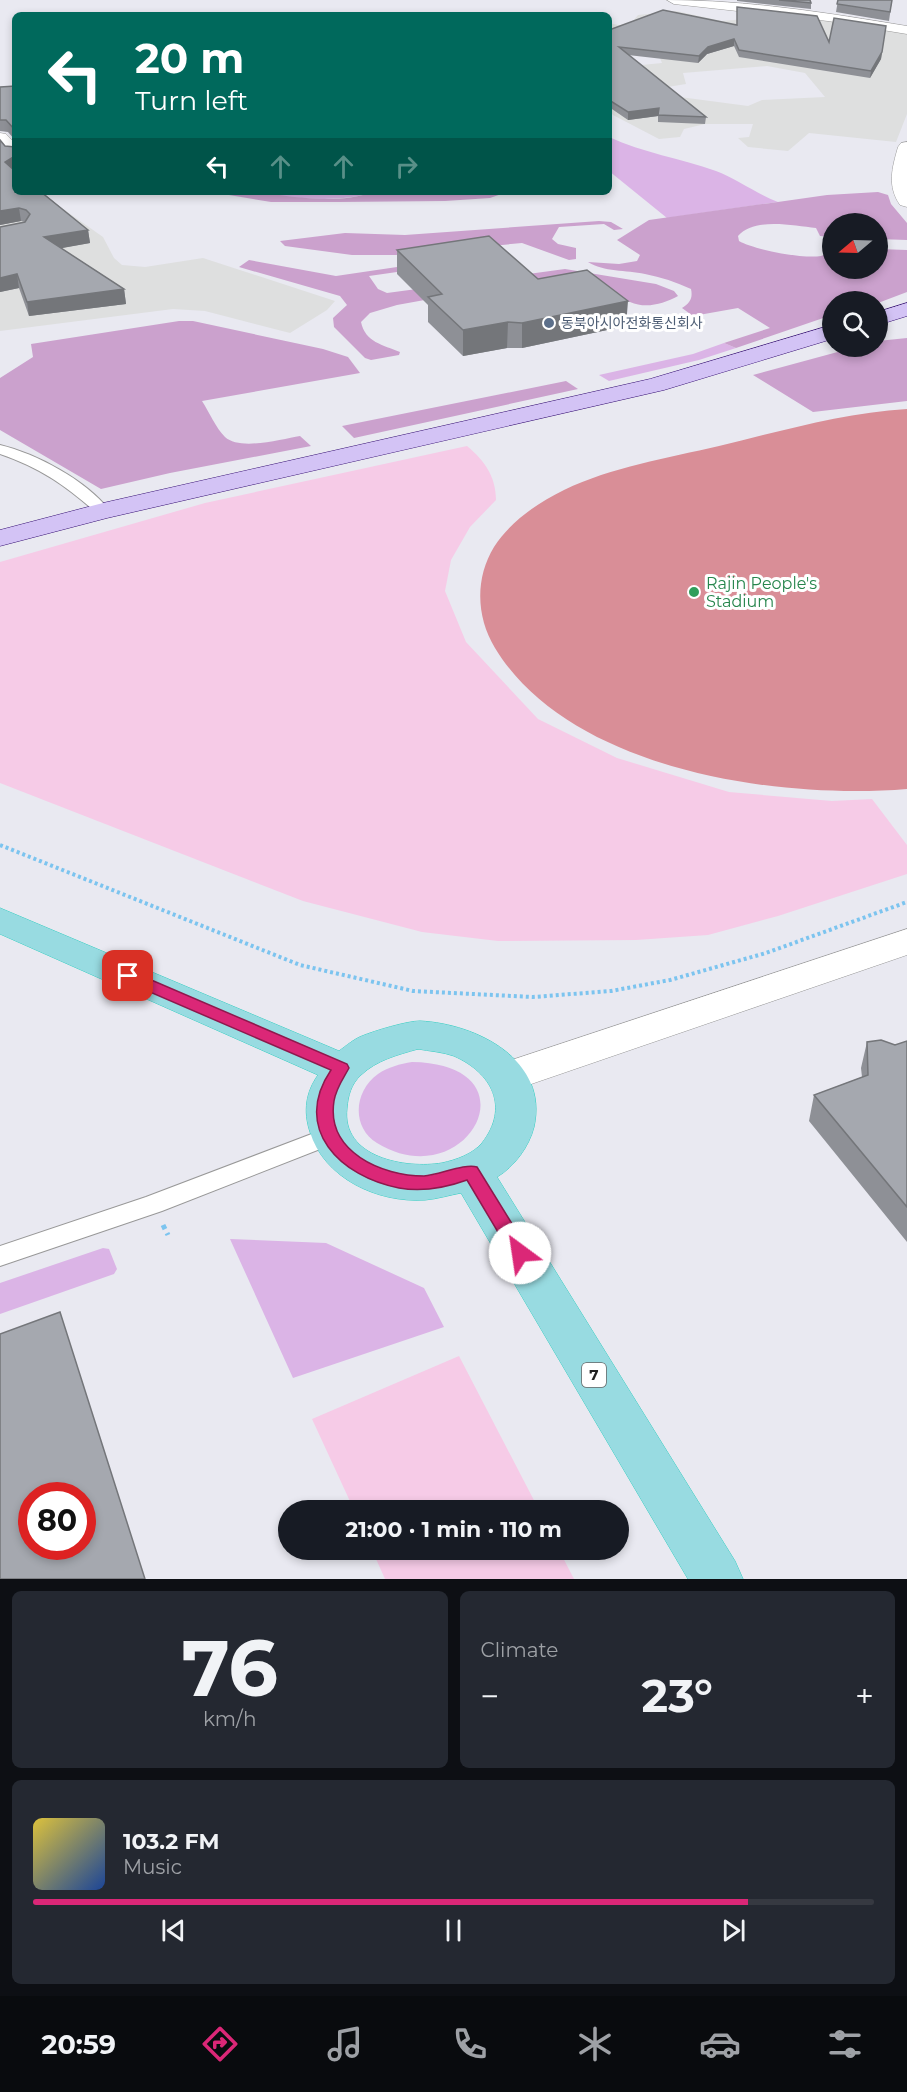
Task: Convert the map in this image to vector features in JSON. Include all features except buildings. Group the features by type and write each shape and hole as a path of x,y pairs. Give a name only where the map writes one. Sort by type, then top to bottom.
{"highway":[{"path":"0,920 341,1068"},
{"path":"418,1035 440,1036 461,1042 480,1050 496,1062 508,1077 516,1093 518,1111 514,1129 504,1146 490,1160 471,1172 449,1180 425,1183 401,1181 378,1176 357,1166 341,1152 330,1136 325,1119 325,1101 331,1084 341,1068 356,1055 395,1038 418,1035"},
{"name":"7","path":"471,1172 717,1579"}],"street":[{"path":"674,0 828,17 907,30"},
{"path":"0,138 12,150"},
{"path":"907,147 899,174 901,190 907,201"},
{"path":"888,315 907,309"},
{"path":"0,538 104,511 656,386 822,335"},
{"path":"508,1077 907,942"}],"lane":[{"path":"1,449 26,458 67,480 104,511"},
{"path":"0,1256 154,1204 330,1136"}],"path":[{"path":"0,845 300,965 413,991 533,997 611,991 660,982 766,953 907,902"}],"shaded area":[{"path":"676,11 722,21 758,18 816,19 907,32 907,114 896,142 809,133 788,151 748,147 738,138 749,137 753,124 705,124 684,129 680,137 659,139 613,115 612,105 680,97 748,106 762,100 825,97 805,73 767,66 683,73 686,84 637,92 631,66 662,63 660,58 612,42 612,24 628,27 638,15"},
{"path":"612,138 716,171 778,202 667,218 612,173"},
{"path":"0,190 12,191 12,195 43,195 103,237 114,258 122,265 145,267 203,258 335,301 327,310 290,333 205,311 173,309 0,331"},
{"path":"878,192 888,195 891,204 907,223 907,240 888,239 888,213 822,213 822,236 816,228 775,224 754,226 745,230 738,236 739,241 791,255 822,256 822,279 888,279 888,249 907,250 907,292 888,299 888,291 822,291 822,318 736,348 724,343 770,328 738,308 693,316 682,308 690,300 691,289 657,277 608,269 588,262 619,264 637,261 640,255 617,240 649,220 827,195"},
{"path":"229,195 280,195 330,199 362,195 498,195 490,198 445,201 271,202"},
{"path":"277,195 363,195 330,199"},
{"path":"611,222 623,229 614,230 604,224 559,227 552,239 558,244 576,248 576,259 569,260 522,243 396,255 352,255 285,246 280,241 345,233 405,235"},
{"path":"492,253 502,257 369,276 378,289 387,293 565,269 656,284 674,291 678,296 660,303 642,305 630,302 612,292 518,283 397,305 370,313 361,322 366,334 371,338 381,345 400,352 399,355 371,360 365,358 334,327 333,318 347,305 340,296 239,267 249,260 336,276"},
{"path":"179,321 193,321 323,349 348,357 360,373 202,401 225,437 232,441 251,444 300,436 311,446 170,473 101,489 0,430 0,378 33,357 31,344"},
{"path":"907,338 907,401 813,412 753,375 822,356 888,357 888,340"},
{"path":"724,343 736,348 699,360 609,381 599,375 693,354"},
{"path":"566,381 578,389 354,438 342,426"},
{"name":"Rajin People's Stadium","path":"907,409 907,789 855,791 798,789 739,781 680,768 624,749 572,723 529,690 495,648 481,611 483,572 500,538 516,521 544,501 582,482 640,464 859,414"},
{"path":"467,446 479,458 492,477 496,500 470,527 451,560 445,591 466,642 538,719 617,758 729,792 832,801 872,799 907,845 907,874 778,916 708,935 636,940 498,941 422,932 303,901 0,783 0,562 205,503"},
{"path":"412,1062 451,1068 473,1083 480,1103 476,1124 461,1142 438,1154 410,1155 377,1143 363,1128 360,1119 360,1099 370,1081 386,1069"},
{"path":"230,1239 326,1243 424,1288 444,1327 293,1378"},
{"path":"103,1248 109,1249 117,1269 114,1274 0,1314 0,1283"},
{"path":"459,1356 534,1500 349,1500 312,1419"},
{"path":"376,1560 564,1560 574,1579 385,1579"}],"place":[{"name":"동북아시아전화통신회사","path":"549,323"},
{"name":"Rajin People's Stadium","path":"694,592"}],"route":[{"path":"128,976 341,1068 331,1084 325,1101 325,1119 330,1136 341,1152 357,1166 378,1176 401,1181 425,1183 449,1180 471,1172 520,1253"}]}
